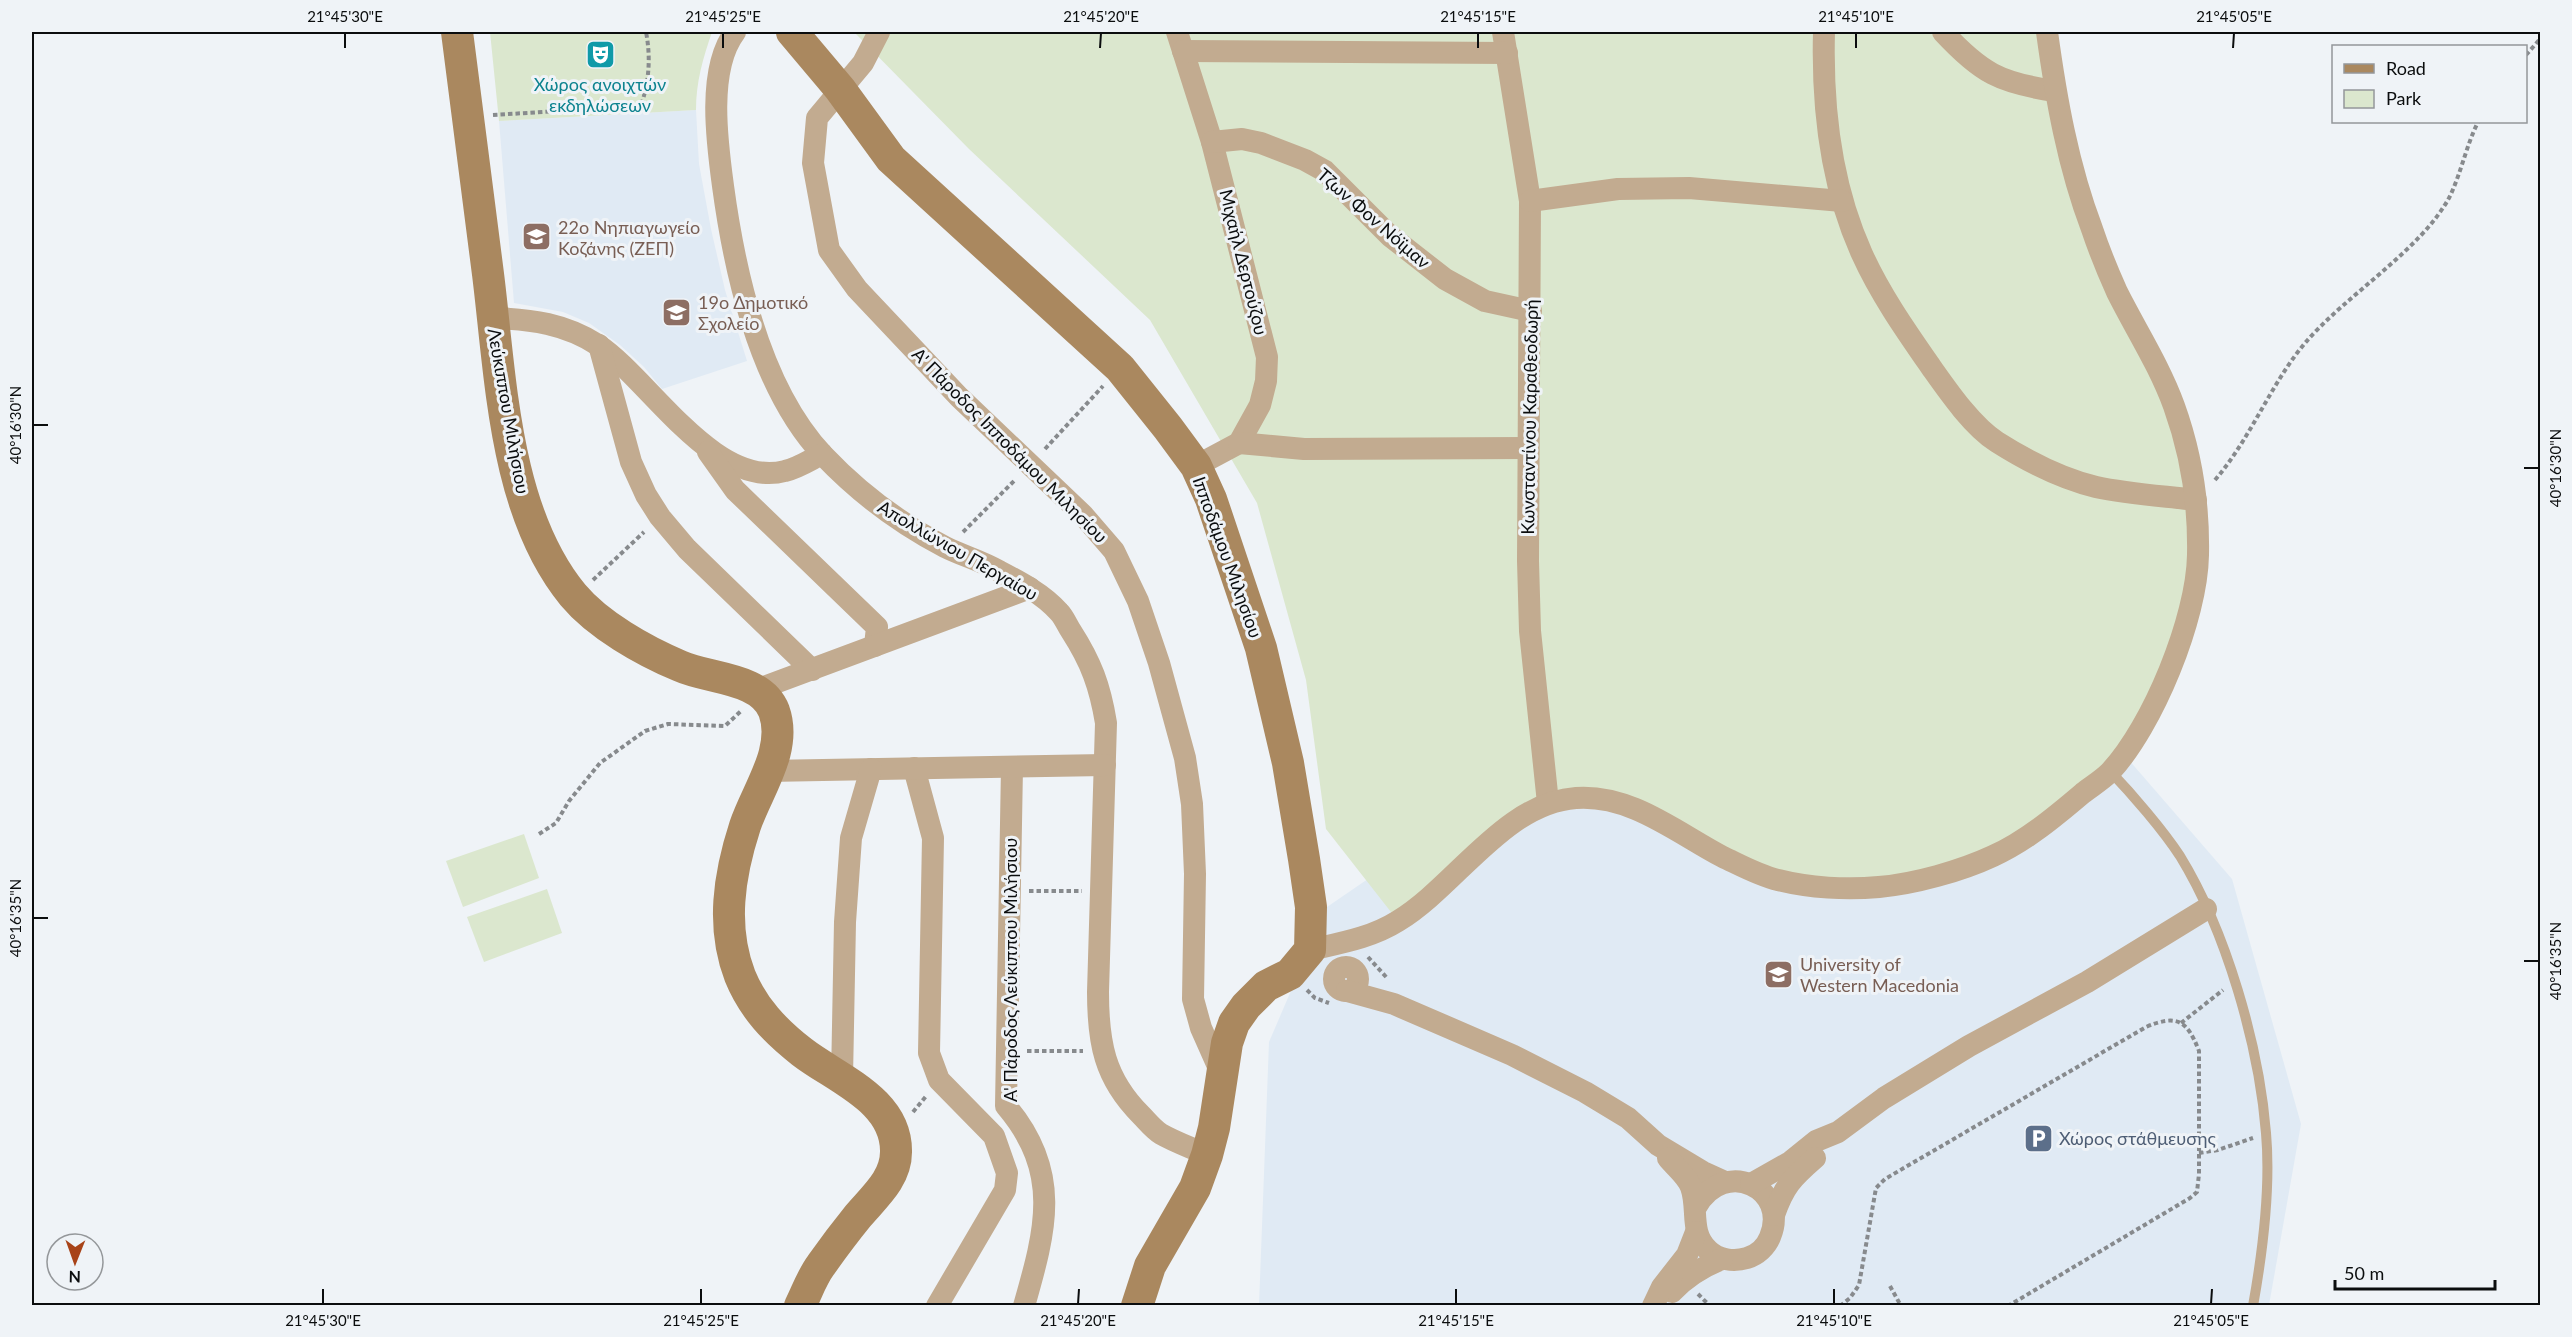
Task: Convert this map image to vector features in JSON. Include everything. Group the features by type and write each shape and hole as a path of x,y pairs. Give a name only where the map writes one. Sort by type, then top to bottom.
{"street":[{"name":"Λεύκιππου Μιλήσιου","path":"457,32 500,374 520,491 536,533 554,567 574,597 609,628 682,667 756,690"},
{"name":"Απολλώνιου Περγαίου","path":"735,32 723,52 718,72 721,171 731,233 747,301 774,378 798,422 822,454 866,496 894,517 947,548 998,570 1030,588 1059,612 1090,662 1101,690 1106,723 1098,1025 1102,1051 1114,1083 1128,1102 1159,1133 1207,1155"},
{"name":"Ιπποδάμου Μιλησίου","path":"792,32 840,89 891,159 1120,368 1196,466 1211,499 1244,592 1276,703 1311,907 1310,950"},
{"name":"Α' Πάροδος Ιπποδάμου Μιλησίου","path":"879,32 862,63 817,118 813,163 829,250 857,290 959,397 1083,515 1114,551 1138,602 1159,663 1185,758 1192,804 1195,874 1193,999 1198,1022 1221,1073"},
{"path":"1824,32 1823,57 1829,129 1842,201 1862,255 1897,318 1957,404 1995,441 2055,473 2096,487 2196,500"},
{"path":"1943,32 1966,56 1995,77 2022,86 2055,91"},
{"path":"1137,1305 1150,1266 1195,1188 1214,1128 1221,1073 1234,1023 1246,1006 1266,986 1290,974 1310,950 1361,939 1398,921 1437,891 1504,829 1548,803 1577,798 1605,800 1639,811 1671,825 1723,857 1776,880 1834,888 1881,887 1936,875 1993,856 2030,834 2110,771 2145,723 2169,674 2180,641 2198,559 2196,500 2188,454 2166,384 2117,291 2091,226 2068,152 2055,91 2047,32"},
{"path":"1180,41 1505,42"},
{"name":"Μιχαήλ Δερτούζου","path":"1180,41 1212,142 1268,357 1266,381 1260,405 1239,443"},
{"name":"Κωνσταντίνου Καραθεοδωρή","path":"1505,42 1530,201 1531,311 1527,448 1530,631 1548,803"},
{"name":"Τζων Φον Νόϊμαν","path":"1212,142 1242,139 1261,143 1305,160 1325,171 1390,236 1445,279 1485,301 1531,311"},
{"path":"1530,201 1618,189 1689,188 1842,201"},
{"path":"493,318 552,324 579,334 599,345 618,360 670,416 702,443 742,467 760,473 784,472 822,454"},
{"path":"599,345 631,462 646,495 660,517 687,549 812,670"},
{"path":"702,443 735,490 877,627 876,645"},
{"path":"1196,466 1239,443 1304,449 1527,448"},
{"path":"800,1305 818,1268 890,1179 897,1156 895,1134 888,1117 866,1096 803,1053 777,1031 753,1004 739,973 729,936 728,900 745,827 777,747 777,727 773,708 756,690 1030,588"},
{"path":"767,771 1105,765"},
{"name":"Α' Πάροδος Λεύκιππου Μιλήσιου","path":"1012,767 1006,1106 1034,1146 1044,1190 1044,1220 1038,1255 1024,1305"},
{"path":"914,768 933,838 929,1053 939,1080 994,1137 1007,1173 1005,1190 937,1305"},
{"path":"842,1078 845,922 851,837 871,769"},
{"path":"1751,1185 1790,1162 1816,1141 1838,1132 1884,1098 1969,1046 2087,982 2206,909"},
{"path":"1310,950 1348,980 1394,1004 1512,1055 1585,1092 1628,1118 1658,1145 1690,1184 1696,1207 1696,1232 1687,1255 1662,1287 1654,1304"},
{"path":"1654,1304 1670,1294 1682,1281 1701,1267 1722,1258 1742,1259 1760,1251 1768,1241 1773,1228 1774,1215 1782,1192 1800,1171 1823,1152 1838,1132"},
{"path":"1658,1145 1703,1172 1725,1182"},
{"path":"1696,1207 1713,1187 1725,1182 1738,1181 1762,1192 1770,1203 1774,1215"},
{"path":"1696,1232 1706,1248 1722,1258"}],"lane":[{"path":"2110,771 2179,855 2206,909 2234,980 2256,1065 2266,1134 2264,1227 2253,1305"}],"path":[{"path":"469,116 641,106 648,85 650,50 646,32"},
{"path":"2527,54 2541,39"},
{"path":"2196,500 2217,478 2305,344 2341,305 2424,231 2449,198 2478,123"},
{"path":"574,597 660,517"},
{"path":"539,834 556,823 569,801 600,763 645,731 668,724 724,726 736,717 756,690"},
{"path":"1010,891 1100,891"},
{"path":"2181,1023 2234,980"},
{"path":"1840,1305 1850,1298 1858,1285 1876,1188 1885,1179 2146,1027 2164,1020 2181,1023 2192,1032 2199,1051 2197,1192 2008,1305"},
{"path":"1007,1051 1102,1051"},
{"path":"895,1134 939,1080"},
{"path":"2199,1153 2218,1150 2266,1134"},
{"path":"1890,1286 1901,1305"}],"shaded area":[{"path":"696,110 699,164 711,229 725,290 747,361 662,389 644,367 620,345 589,323 563,312 514,303 499,121"},
{"name":"University of Western Macedonia","path":"2089,714 2232,879 2301,1124 2269,1305 1259,1306 1269,1042 1327,907 1584,731"}],"green space":[{"path":"490,32 712,32 701,70 696,110 499,121"},
{"path":"854,32 2047,32 2068,152 2162,375 2198,559 2145,723 2064,809 1936,875 1776,880 1639,811 1548,803 1398,921 1326,829 1306,680 1257,503 1150,320 969,149"},
{"path":"524,834 539,878 463,907 446,861"},
{"path":"547,889 562,933 484,962 467,917"}],"place":[{"name":"Χώρος ανοιχτών εκδηλώσεων","path":"600,55"},
{"name":"22ο Νηπιαγωγείο Κοζάνης (ΖΕΠ)","path":"537,237"},
{"name":"19ο Δημοτικό Σχολείο","path":"677,312"},
{"name":"University of Western Macedonia","path":"1779,974"},
{"name":"Χώρος στάθμευσης","path":"2038,1138"}]}
